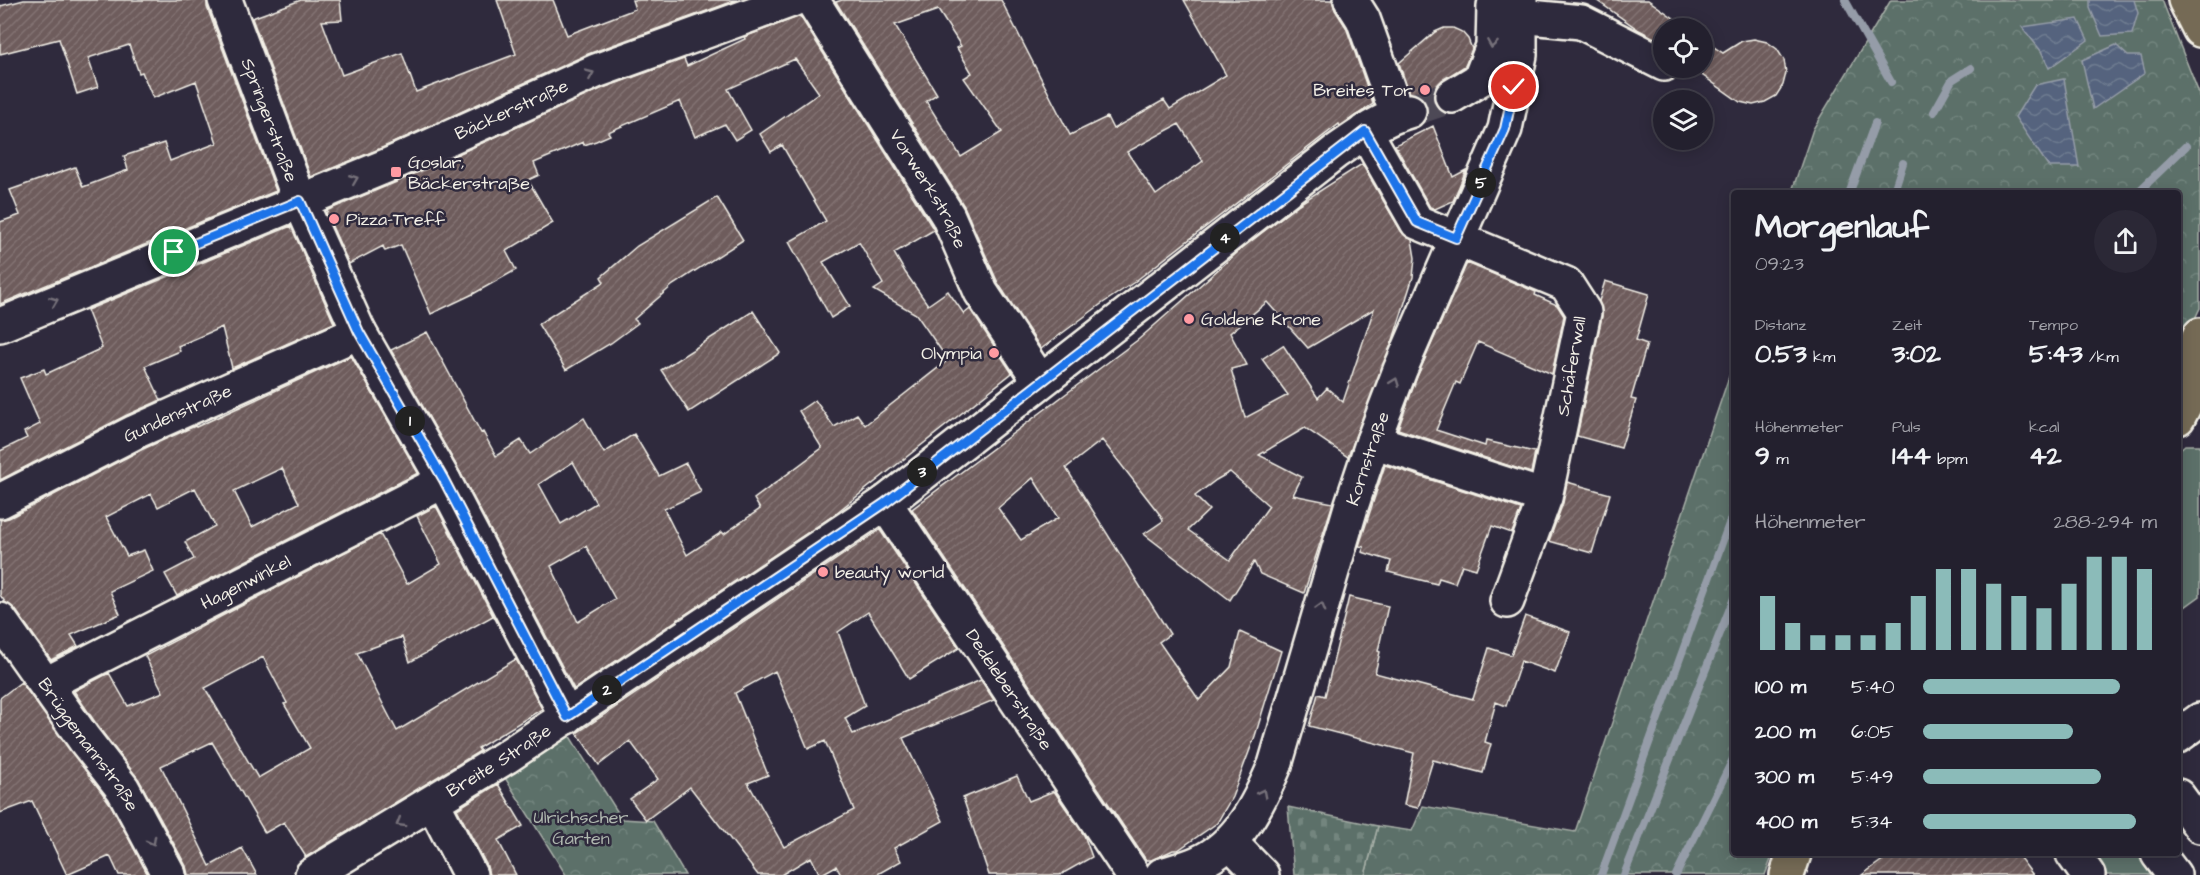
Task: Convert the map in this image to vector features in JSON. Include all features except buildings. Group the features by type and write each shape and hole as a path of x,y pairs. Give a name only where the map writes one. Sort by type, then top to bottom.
{"main road":[{"path":"2185,0 2200,30"},
{"path":"2181,375 2200,335"},
{"path":"2181,412 2200,375"},
{"path":"1787,875 1793,856"}],"street":[{"name":"Springerstraße","path":"225,0 300,201 359,332 444,480 567,717"},
{"name":"Bäckerstraße","path":"0,324 391,164 596,71 792,0"},
{"name":"Vorwerkstraße","path":"812,0 948,216 981,291 1040,381"},
{"name":"Breite Straße","path":"312,875 433,803 567,717 885,503 1365,131 1403,113 1363,19 1351,0"},
{"path":"1452,96 1480,80 1506,4 1581,22 1653,59"},
{"name":"Kornstraße","path":"1162,875 1198,863 1230,842 1263,794 1275,765 1351,507 1373,441 1400,370 1505,129 1520,55 1506,4"},
{"name":"Schäferwall","path":"1365,131 1417,222 1566,284 1584,312 1545,497 1507,601"},
{"name":"Gundenstraße","path":"0,501 135,432 359,332"},
{"path":"1373,441 1545,497"},
{"name":"Hagenwinkel","path":"46,684 444,480"},
{"name":"Dedeleberstraße","path":"885,503 1133,875"},
{"name":"Brüggemannstraße","path":"0,620 84,740 123,789 170,875"},
{"path":"2181,734 2200,720"},
{"path":"2181,800 2200,826"},
{"path":"433,803 470,875"},
{"path":"1230,842 1262,875"},
{"path":"2074,856 2088,875"},
{"path":"2160,856 2174,875"}],"green space":[{"path":"1891,0 2162,0 2200,96 2200,308 2181,348 2181,190 1792,190 1813,129"},
{"path":"1731,371 1731,856 1772,856 1765,875 1365,875 1378,826 1412,831 1423,806 1575,832"},
{"path":"2185,445 2200,445 2200,596 2181,610 2181,448"},
{"name":"Ulrichscher Garten","path":"569,735 622,819 653,821 685,875 566,875 502,773"},
{"path":"1288,807 1378,826 1365,875 1294,875"},
{"path":"2092,856 2150,856 2164,875 2106,875"}],"water":[{"path":"2090,0 2134,0 2138,13 2132,34 2102,36 2090,8"},
{"path":"2078,19 2088,40 2049,68 2041,51 2022,27"},
{"path":"2116,45 2128,56 2141,56 2145,73 2093,109 2082,60"},
{"path":"2064,79 2079,167 2049,167 2015,117 2035,85"}],"waterway":[{"path":"1845,0 1891,82"},
{"path":"1934,112 1952,80 1971,68"},
{"path":"1850,190 1875,123"},
{"path":"2140,190 2186,146"},
{"path":"1894,190 1903,163"},
{"path":"1601,875 1731,518"},
{"path":"1624,875 1731,606"},
{"path":"1676,875 1731,763"}],"tunnel":[{"path":"1409,111 1452,96"}],"place":[{"name":"Breites Tor","path":"1425,90"},
{"name":"Goslar, Bäckerstraße","path":"396,172"},
{"name":"Pizza-Treff","path":"334,219"},
{"name":"Goldene Krone","path":"1189,319"},
{"name":"Olympia","path":"994,353"},
{"name":"beauty world","path":"823,572"}],"route":[{"path":"174,252 300,201 359,332 444,480 567,717 885,503 1365,131 1417,222 1456,238 1505,129 1514,87"}]}
